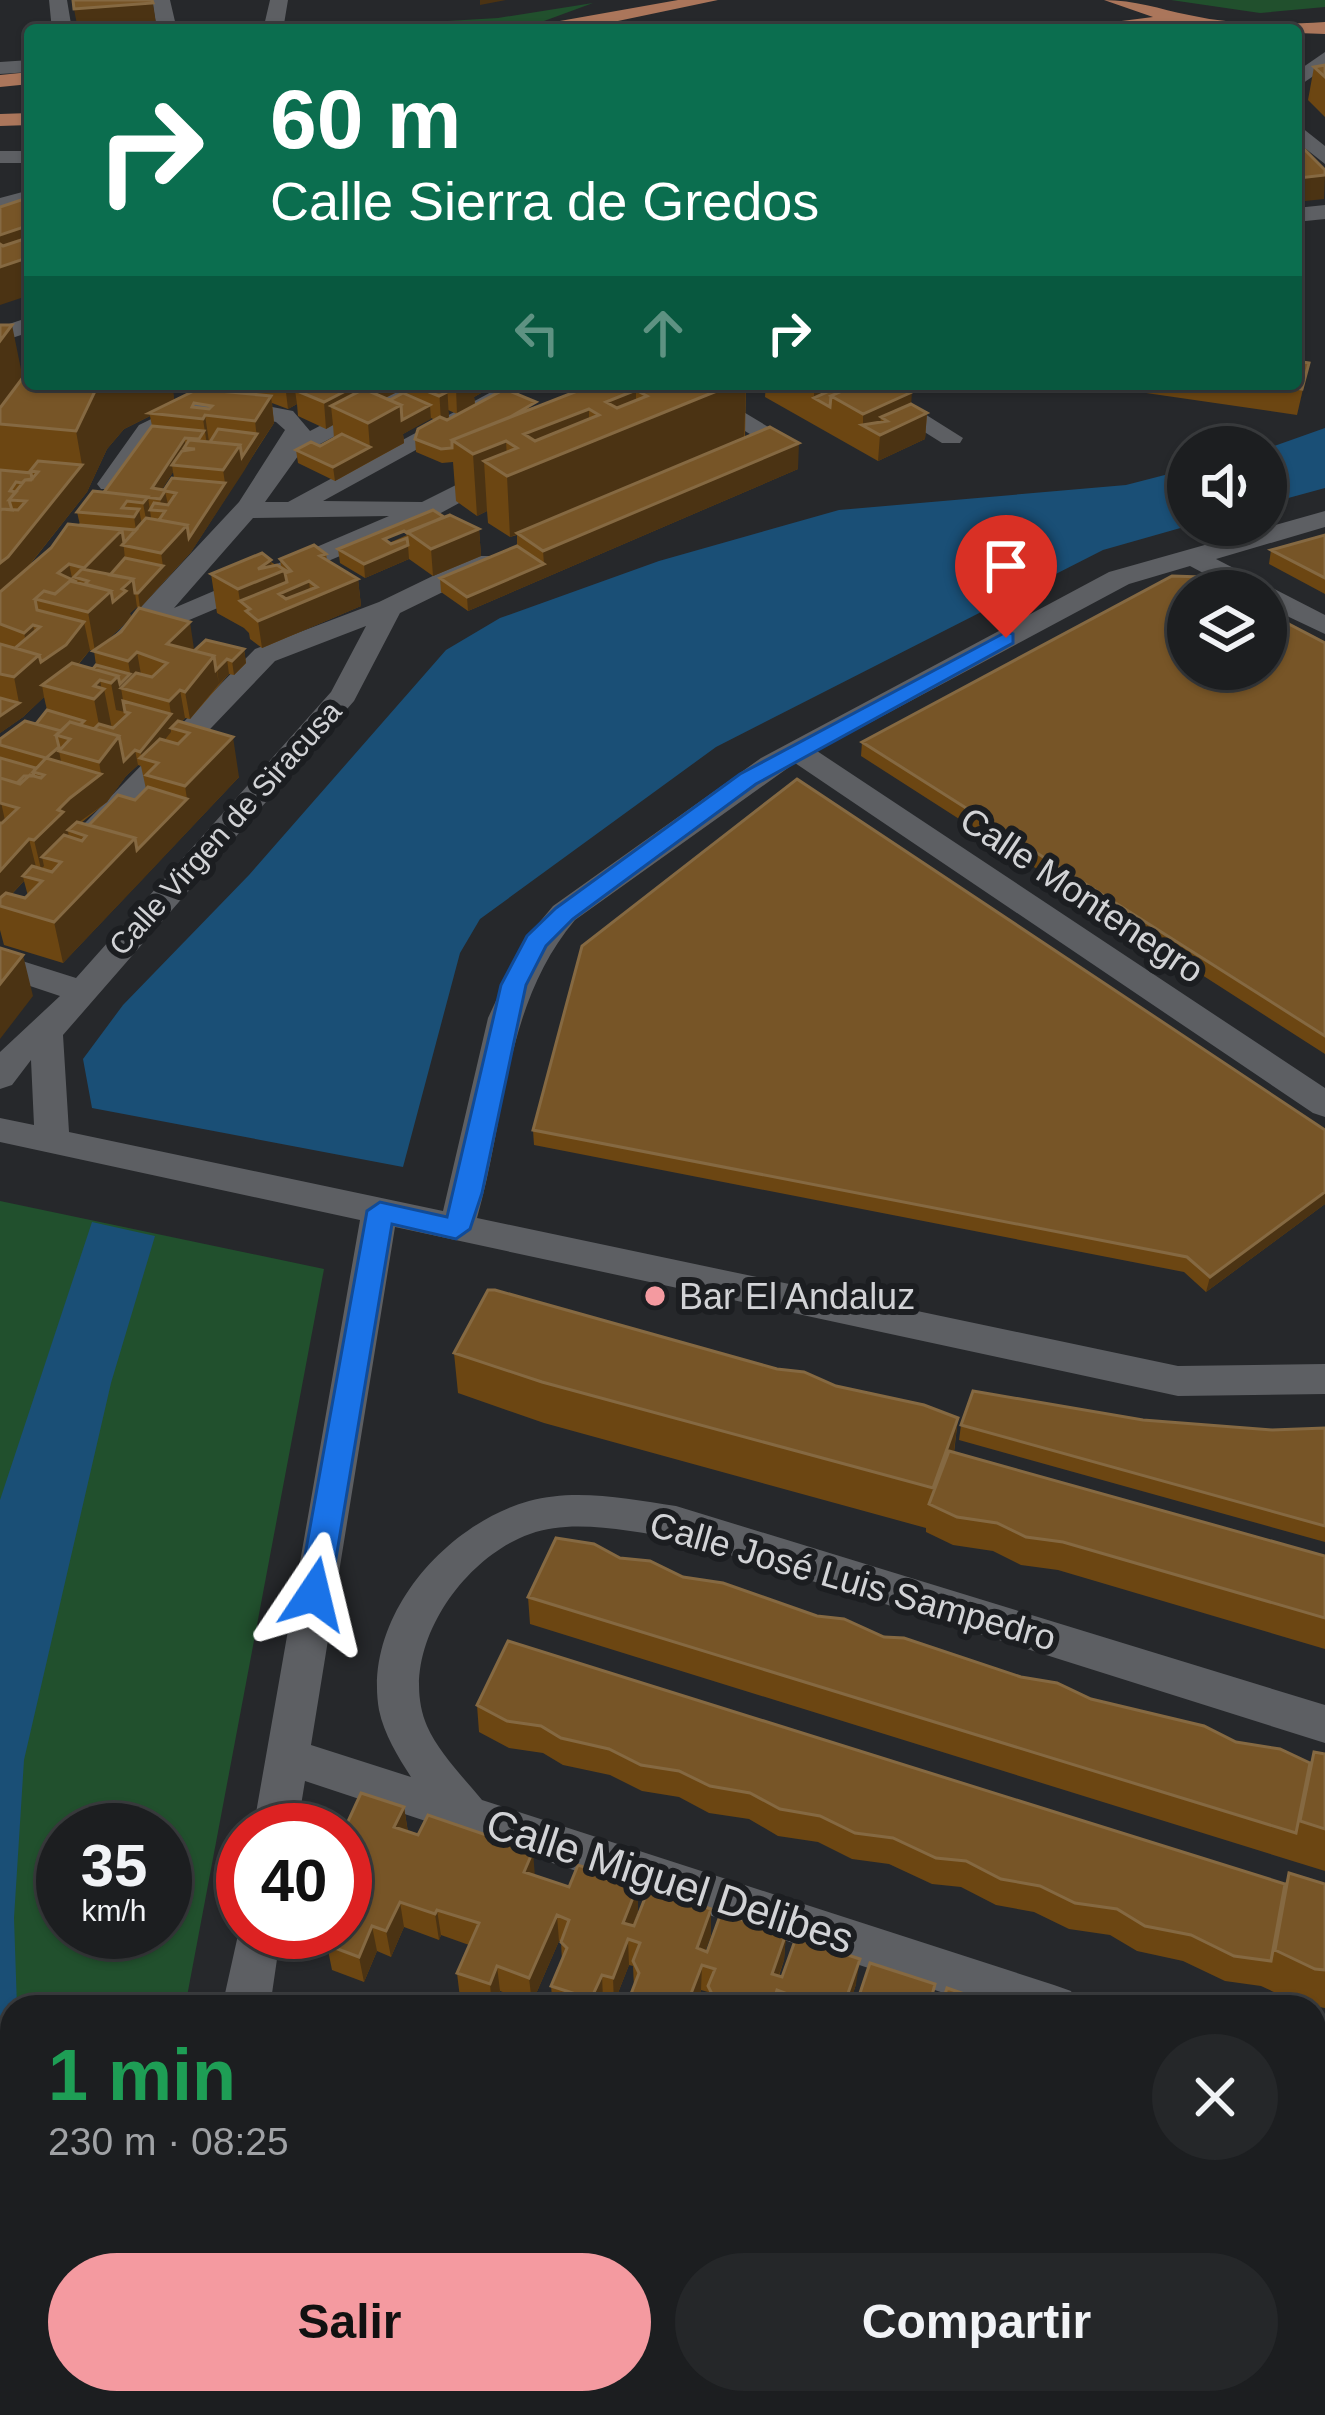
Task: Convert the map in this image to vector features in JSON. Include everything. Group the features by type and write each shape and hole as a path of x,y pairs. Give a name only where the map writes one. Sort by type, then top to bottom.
{"main road":[{"path":"576,24 709,0"},
{"path":"1113,0 1199,24"},
{"path":"1146,24 1178,20"}],"street":[{"path":"1302,135 1325,158"},
{"path":"99,500 148,430 230,390"},
{"path":"97,667 140,633 294,449 407,390"},
{"path":"296,506 513,390"},
{"path":"689,390 782,443 738,460"},
{"path":"870,390 951,438"},
{"path":"205,402 284,416 298,429 294,449"},
{"path":"140,633 330,572 447,520 530,455"},
{"path":"66,861 253,652 388,608 509,552 447,520 296,506 246,510"},
{"path":"456,1229 469,1193 513,985 536,942 564,913 795,750 1119,578 1325,519"},
{"path":"1192,556 1218,570"},
{"path":"330,572 388,608"},
{"path":"1287,606 1325,626"},
{"name":"Calle Virgen de Siracusa","path":"0,1078 19,1052 46,1033 344,695 388,608"},
{"path":"140,633 196,639"},
{"name":"Calle Montenegro","path":"795,750 1325,1105"},
{"path":"0,965 81,991"},
{"path":"46,1033 52,1141"},
{"path":"0,1130 1178,1382 1325,1379"},
{"path":"279,1803 380,1211"},
{"name":"Calle José Luis Sampedro","path":"467,1815 427,1763 400,1709 400,1660 410,1626 426,1596 472,1552 515,1522 586,1511 676,1522 1325,1724"},
{"name":"Calle Miguel Delibes","path":"287,1756 1017,1995"},
{"path":"247,1995 253,1959"}],"green space":[{"path":"1171,0 1325,0 1325,7 1260,13"},
{"path":"593,3 536,24 413,23 498,18"},
{"path":"0,1201 324,1269 223,1803 216,1803 216,1842 187,1995 0,1995"}],"water":[{"path":"1325,428 1325,488 1287,498 1287,442"},
{"path":"1167,474 1167,532 1103,550 716,747 480,919 460,953 403,1167 92,1108 83,1059 123,1005 249,875 446,650 500,618 659,561 839,510 1126,485"},
{"path":"92,1222 155,1236 111,1383 24,1760 14,1918 17,1995 0,1995 0,1500"}],"building":[{"path":"73,0 152,0 153,3 74,9"},
{"path":"1302,147 1325,170 1325,175 1302,178"},
{"path":"24,199 24,227 0,235 0,207"},
{"path":"24,239 24,259 0,267 0,244"},
{"path":"0,325 12,325 0,341"},
{"path":"1302,362 1309,363 1302,389"},
{"path":"24,376 24,390 96,390 76,431 0,424 0,408"},
{"path":"196,390 271,396 255,421 205,415 203,419 149,413"},
{"path":"295,390 347,390 324,402"},
{"path":"362,390 401,405 368,423 331,406"},
{"path":"503,390 536,402 452,440 452,448 415,439 418,429 440,417 447,420"},
{"path":"580,390 636,390 719,390 507,476 484,461 517,448 506,441 473,454 452,440","holes":["636,390 647,396 617,408 606,402","589,409 599,415 535,441 524,434"]},
{"path":"844,390 831,396 830,407 814,398"},
{"path":"844,390 912,392 863,414 831,396"},
{"path":"403,393 430,405 402,420 401,405 390,400"},
{"path":"911,404 927,413 880,435 862,425 887,421 881,417"},
{"path":"152,426 204,431 199,439 185,438 152,488 164,490 172,478 225,483 189,538 187,525 159,520 165,511 150,510 154,503 168,505 176,493 165,491 160,499 104,492"},
{"path":"770,427 799,443 543,551 517,533"},
{"path":"218,429 257,434 242,457 240,445 210,442"},
{"path":"342,434 370,447 333,467 296,450 311,442 320,446"},
{"path":"189,440 240,445 223,470 172,465 182,451 195,449 184,448"},
{"path":"38,461 82,465 0,563 0,511 18,510 26,501 9,500 38,472 30,471"},
{"path":"0,470 31,473 32,479 16,482 10,491 16,492 9,500 12,510 0,511"},
{"path":"93,491 148,497 143,503 127,501 122,508 139,509 134,517 77,512"},
{"path":"433,510 444,517 384,539 391,544 407,538 408,545 364,564 338,549"},
{"path":"450,515 479,529 431,549 407,532"},
{"path":"146,518 187,525 161,553 122,545"},
{"path":"68,524 122,530 84,568 69,564 58,573 77,582 70,581 55,594 44,591 35,599 37,610 84,622 66,645 41,662 39,655 15,648 40,627 33,625 24,633 0,624 0,592 51,548"},
{"path":"79,525 136,530 124,543 122,530"},
{"path":"1325,535 1325,578 1271,550"},
{"path":"314,545 326,554 320,556 358,579 258,621 240,601 287,582 285,573 291,571 280,559","holes":["309,581 317,587 286,599 279,594"]},
{"path":"517,546 544,564 467,597 440,578"},
{"path":"262,553 271,560 258,569 277,565 285,570 238,589 211,574"},
{"path":"125,558 163,566 135,593 133,579 110,575"},
{"path":"82,569 133,579 113,602 111,591 74,577"},
{"path":"1167,579 1167,690 1287,690 1287,623 1325,643 1325,1036 862,742"},
{"path":"70,581 111,591 88,612 35,599 44,591 55,594"},
{"path":"139,608 190,622 167,644 214,656 185,692 180,690 169,701 121,688 136,673 152,677 167,663 137,652 128,661 93,651 121,632"},
{"path":"206,640 244,649 216,670 214,656 194,651"},
{"path":"0,644 39,655 14,677 0,674"},
{"path":"72,663 118,676 111,683 100,680 94,686 104,689 94,699 42,685"},
{"path":"96,665 130,674 120,684 118,676 93,669"},
{"path":"0,698 19,703 0,716"},
{"path":"123,701 171,714 140,752 135,750 124,761 119,736 94,729 99,724 113,728 129,713"},
{"path":"47,710 84,721 80,725 70,722 61,731 36,724"},
{"path":"25,721 61,731 56,735 59,747 46,758 0,745 0,739"},
{"path":"178,721 233,737 185,786 146,775 158,763 140,758 160,739 178,744 189,733 171,728"},
{"path":"70,722 119,736 99,762 59,751 70,739 56,735"},
{"path":"0,758 36,768 34,776 24,776 17,783 0,778"},
{"path":"46,758 101,774 70,798 58,810 63,812 0,871 0,823 18,808 0,803 0,778 20,784 30,775 41,778 44,775 33,772"},
{"path":"797,779 1325,1130 1325,1192 1210,1277 1187,1257 533,1130 582,946"},
{"path":"148,787 187,799 137,850 135,838 89,825 118,795 135,800"},
{"path":"77,822 135,838 54,922 0,906 6,893 25,898 42,881 23,876 32,866 52,872 61,862 42,857 64,835 82,841 86,836 68,830"},
{"path":"0,948 23,955 0,984"},
{"path":"488,1290 777,1369 804,1372 836,1386 924,1405 958,1418 933,1488 542,1382 454,1353"},
{"path":"973,1391 1143,1420 1272,1430 1325,1428 1325,1526 961,1425"},
{"path":"949,1451 1325,1556 1325,1618 1063,1542 1026,1537 997,1523 957,1517 929,1504"},
{"path":"556,1538 594,1544 620,1558 650,1561 683,1577 723,1583 817,1616 844,1619 884,1637 904,1638 1021,1677 1057,1683 1091,1699 1204,1726 1236,1742 1280,1749 1310,1763 1296,1833 528,1597"},
{"path":"508,1641 1285,1884 1271,1961 1234,1956 1191,1935 1145,1926 1117,1909 1075,1903 1040,1886 1001,1879 966,1861 936,1858 893,1838 855,1833 820,1816 780,1809 750,1793 710,1786 679,1771 641,1765 609,1749 561,1738 541,1726 507,1721 477,1705"},
{"path":"1314,1752 1325,1754 1325,1829 1300,1821"},
{"path":"361,1793 404,1807 394,1827 418,1835 428,1815 533,1851 524,1872 569,1887 578,1865 638,1885 623,1923 634,1926 649,1888 711,1909 697,1948 707,1952 721,1913 786,1934 772,1974 782,1977 796,1938 860,1959 847,1995 790,1995 777,1990 776,1995 712,1995 708,1986 715,1969 702,1965 690,1995 631,1995 639,1973 633,1961 640,1943 628,1939 613,1978 602,1975 593,1995 579,1995 551,1986 567,1948 561,1942 569,1920 557,1915 529,1978 497,1966 490,1984 457,1973 479,1923 400,1902 386,1931 372,1926 372,1803 356,1803"},
{"path":"1289,1873 1325,1884 1325,1970 1275,1950"},
{"path":"870,1963 935,1984 932,1995 859,1995"}],"place":[{"name":"Bar El Andaluz","path":"655,1296"}],"route":[{"path":"314,1594 380,1211 456,1229 469,1193 513,985 536,942 564,913 748,779 1006,638"}]}
